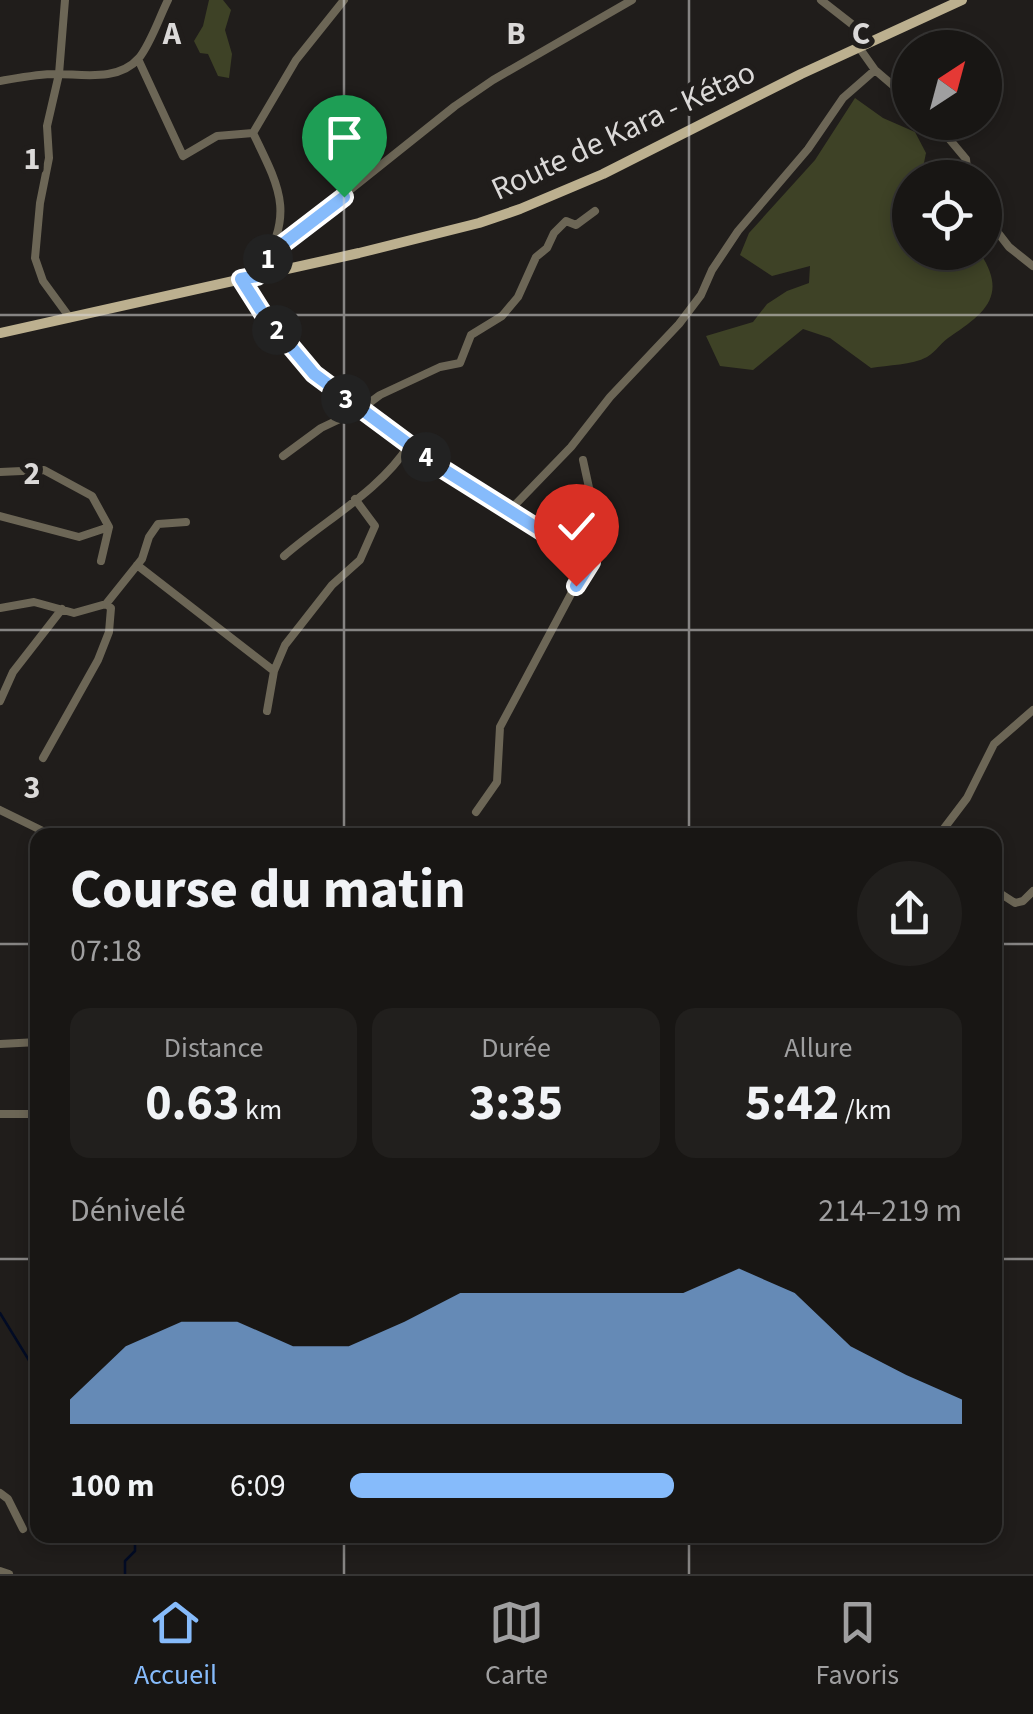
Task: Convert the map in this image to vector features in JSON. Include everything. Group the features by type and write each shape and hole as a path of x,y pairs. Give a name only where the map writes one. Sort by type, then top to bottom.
{"main road":[{"name":"Route de Kara - Kétao","path":"0,333 376,249 520,208 603,174 858,46 962,0"}],"street":[{"path":"65,0 59,74 47,126 49,158 40,203 36,258 43,281 70,318"},
{"path":"0,80 59,74 76,78 118,71 138,59 168,0"},
{"path":"253,133 296,60 344,0"},
{"path":"271,253 455,106 632,0"},
{"path":"821,0 852,24 858,46 875,70 892,85"},
{"path":"138,59 183,156 217,136 253,133"},
{"path":"510,509 572,447 610,397 680,324 738,231 808,149 842,98 875,70"},
{"path":"253,133 269,166 282,223 257,276"},
{"path":"950,140 966,160"},
{"path":"283,456 321,428 362,409 380,395 440,366 460,363 471,335 502,316 518,297 536,257 547,248 554,233 566,221 576,225 594,212"},
{"path":"1002,238 1033,266"},
{"path":"241,279 262,312 314,374 409,445 591,562"},
{"path":"284,556 392,467 409,445"},
{"path":"476,812 497,782 500,727 595,549 596,520 583,460"},
{"path":"0,472 44,470 92,496 109,527 101,562"},
{"path":"267,711 274,671 285,645 332,584 366,550 375,526 355,499"},
{"path":"0,516 79,537 109,527"},
{"path":"0,608 34,602 74,612 106,604 138,566 158,524 186,522"},
{"path":"138,566 274,671"},
{"path":"43,758 110,632 110,608 106,604"},
{"path":"0,701 13,672 62,610"},
{"path":"943,828 967,798 994,744 1033,710"},
{"path":"0,810 36,828"},
{"path":"1002,895 1015,903 1023,902 1033,891"},
{"path":"0,1044 30,1042"},
{"path":"0,1114 30,1114"},
{"path":"0,1493 8,1499 24,1529"},
{"path":"0,1571 9,1574"}],"green space":[{"path":"209,0 223,0 231,10 225,30 232,54 229,78 218,76 208,54 200,53 194,41 203,26"},
{"path":"855,98 892,122 892,140 919,140 926,153 925,160 892,160 892,270 989,270 992,280 989,302 930,355 914,362 871,368 830,338 803,329 753,370 720,366 706,336 753,322 767,304 809,283 810,266 772,276 740,255 749,233 815,160"}],"waterway":[{"path":"0,1313 30,1362"},
{"path":"125,1574 125,1561 135,1551 135,1543"}],"route":[{"path":"344,197 271,253 257,276 241,279 262,312 314,374 438,466 591,562 576,586"}]}
